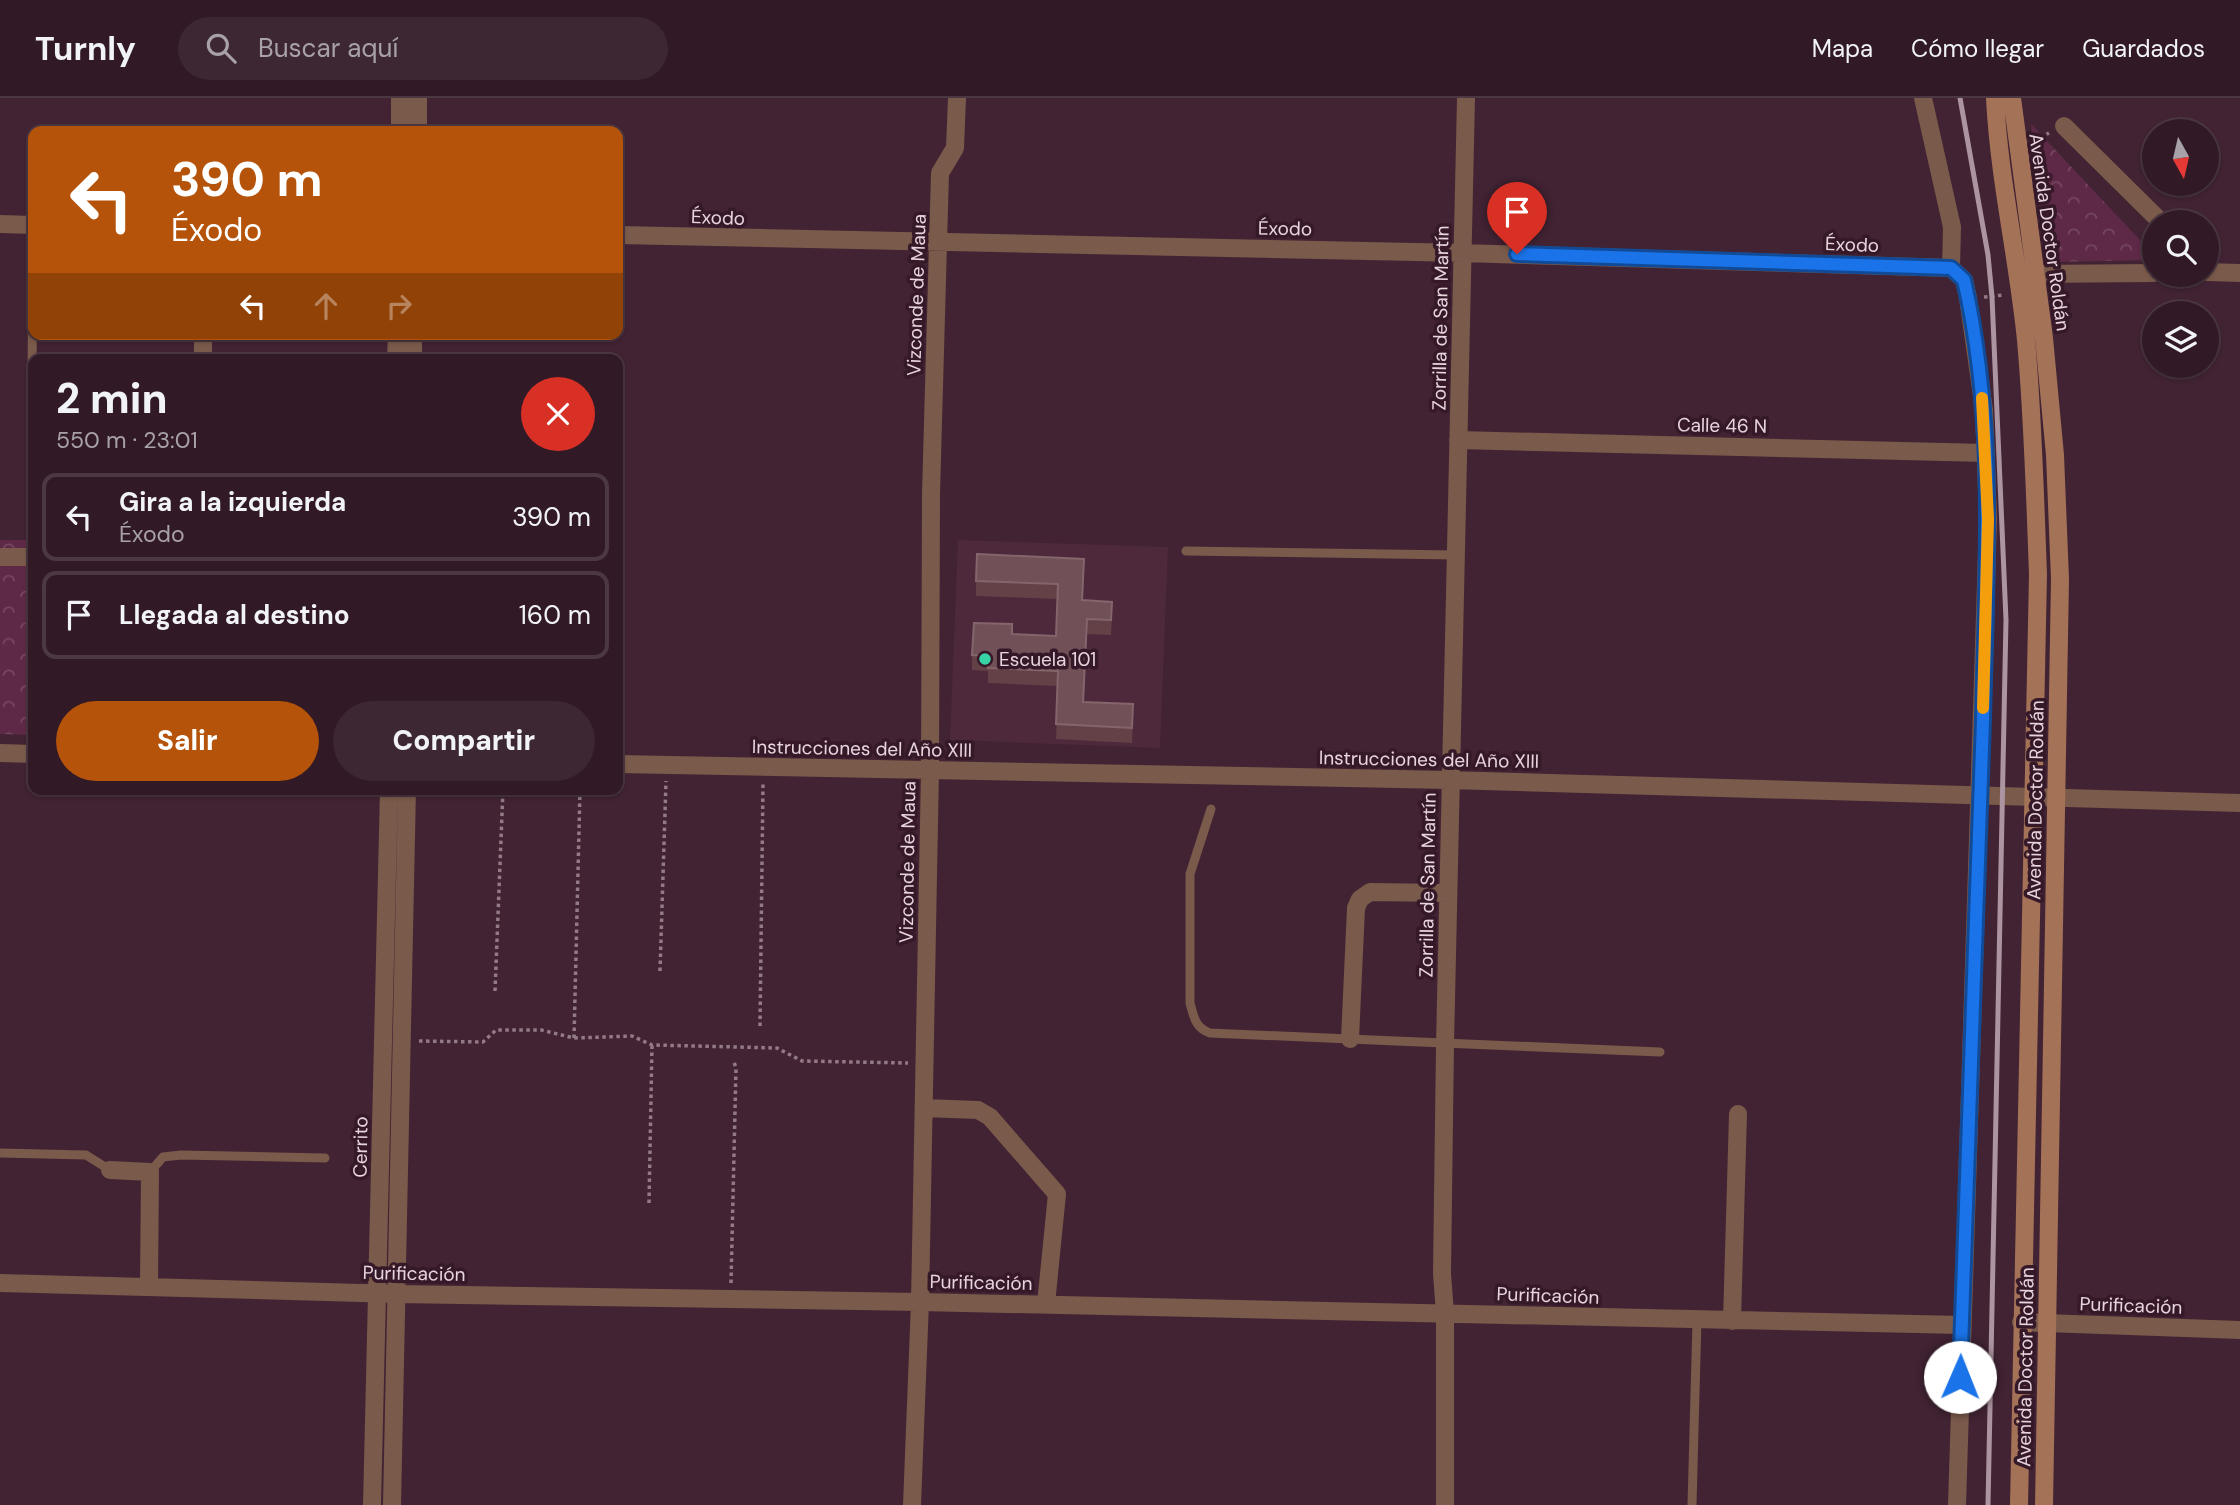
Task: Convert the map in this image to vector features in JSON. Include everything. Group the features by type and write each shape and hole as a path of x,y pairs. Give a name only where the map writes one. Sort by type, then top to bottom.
{"street":[{"path":"400,98 400,126"},
{"path":"418,98 418,126"},
{"name":"Vizconde de Maua","path":"912,1505 920,1302 930,770 931,494 940,173 955,148 957,98"},
{"name":"Zorrilla de San Martín","path":"1445,1505 1445,1313 1442,1274 1445,1045 1466,98"},
{"path":"1923,98 1952,227 1951,268 1964,280 1968,298 1984,410 1988,519 1957,1505"},
{"name":"Avenida Doctor Roldán","path":"1994,98 1999,154 2026,274 2055,455 2060,579 2044,1505"},
{"name":"Avenida Doctor Roldán","path":"2012,98 2026,274 2019,293 2026,339 2038,574 2019,1505"},
{"path":"2064,127 2149,210"},
{"path":"0,224 28,225"},
{"name":"Éxodo","path":"623,234 1463,253 1951,268"},
{"path":"2219,272 2240,273"},
{"path":"2026,274 2142,273"},
{"name":"Calle 46 N","path":"1458,440 1986,453"},
{"path":"0,557 28,557"},
{"path":"0,753 28,754"},
{"name":"Instrucciones del Año XIII","path":"623,764 1449,780 2240,803"},
{"name":"Cerrito","path":"372,1505 389,795"},
{"name":"Cerrito","path":"392,1505 407,795"},
{"path":"1350,1039 1356,908 1360,899 1370,892 1448,892"},
{"path":"923,1108 978,1110 990,1117 1056,1194 1046,1304"},
{"path":"1732,1321 1738,1114"},
{"path":"110,1170 150,1172 149,1287"},
{"name":"Purificación","path":"0,1283 397,1294 1046,1304 1962,1325"},
{"name":"Purificación","path":"2021,1322 2240,1330"}],"lane":[{"path":"1186,551 1455,555"},
{"path":"1211,808 1190,874 1190,1003 1196,1023 1202,1030 1210,1033 1445,1045 1661,1052"},
{"path":"0,1153 86,1155 110,1170"},
{"path":"150,1172 163,1157 181,1155 325,1158"},
{"path":"1692,1505 1696,1320"}],"path":[{"path":"2014,117 2038,139 2064,127"},
{"path":"1968,298 2019,293"},
{"path":"660,971 667,765"},
{"path":"760,1026 763,767"},
{"path":"495,991 503,795"},
{"path":"574,1038 580,795"},
{"path":"400,1040 482,1042 496,1030 541,1030 574,1038 632,1036 652,1045 776,1048 802,1061 925,1063"},
{"path":"649,1203 652,1045"},
{"path":"733,1299 730,1268 736,1068 734,1062"}],"shaded area":[{"path":"958,540 1168,547 1160,748 950,740"}],"green space":[{"path":"2031,124 2142,242 2142,260 2054,262 2044,248"},
{"path":"0,540 28,540 28,735 0,734"}],"building":[{"path":"977,554 1084,559 1082,600 1112,602 1111,620 1087,619 1083,702 1133,704 1132,728 1056,724 1058,671 988,668 988,656 972,655 974,623 1012,624 1012,634 1056,636 1058,584 976,581"}],"railway":[{"path":"1960,98 1988,255 1992,297 2006,620 1988,1505"}],"slow traffic":[{"path":"1982,398 1988,519 1983,708"}],"place":[{"name":"Escuela 101","path":"985,659"}],"route":[{"path":"1517,254 1951,268 1964,280 1984,410 1988,519 1960,1377"}]}
